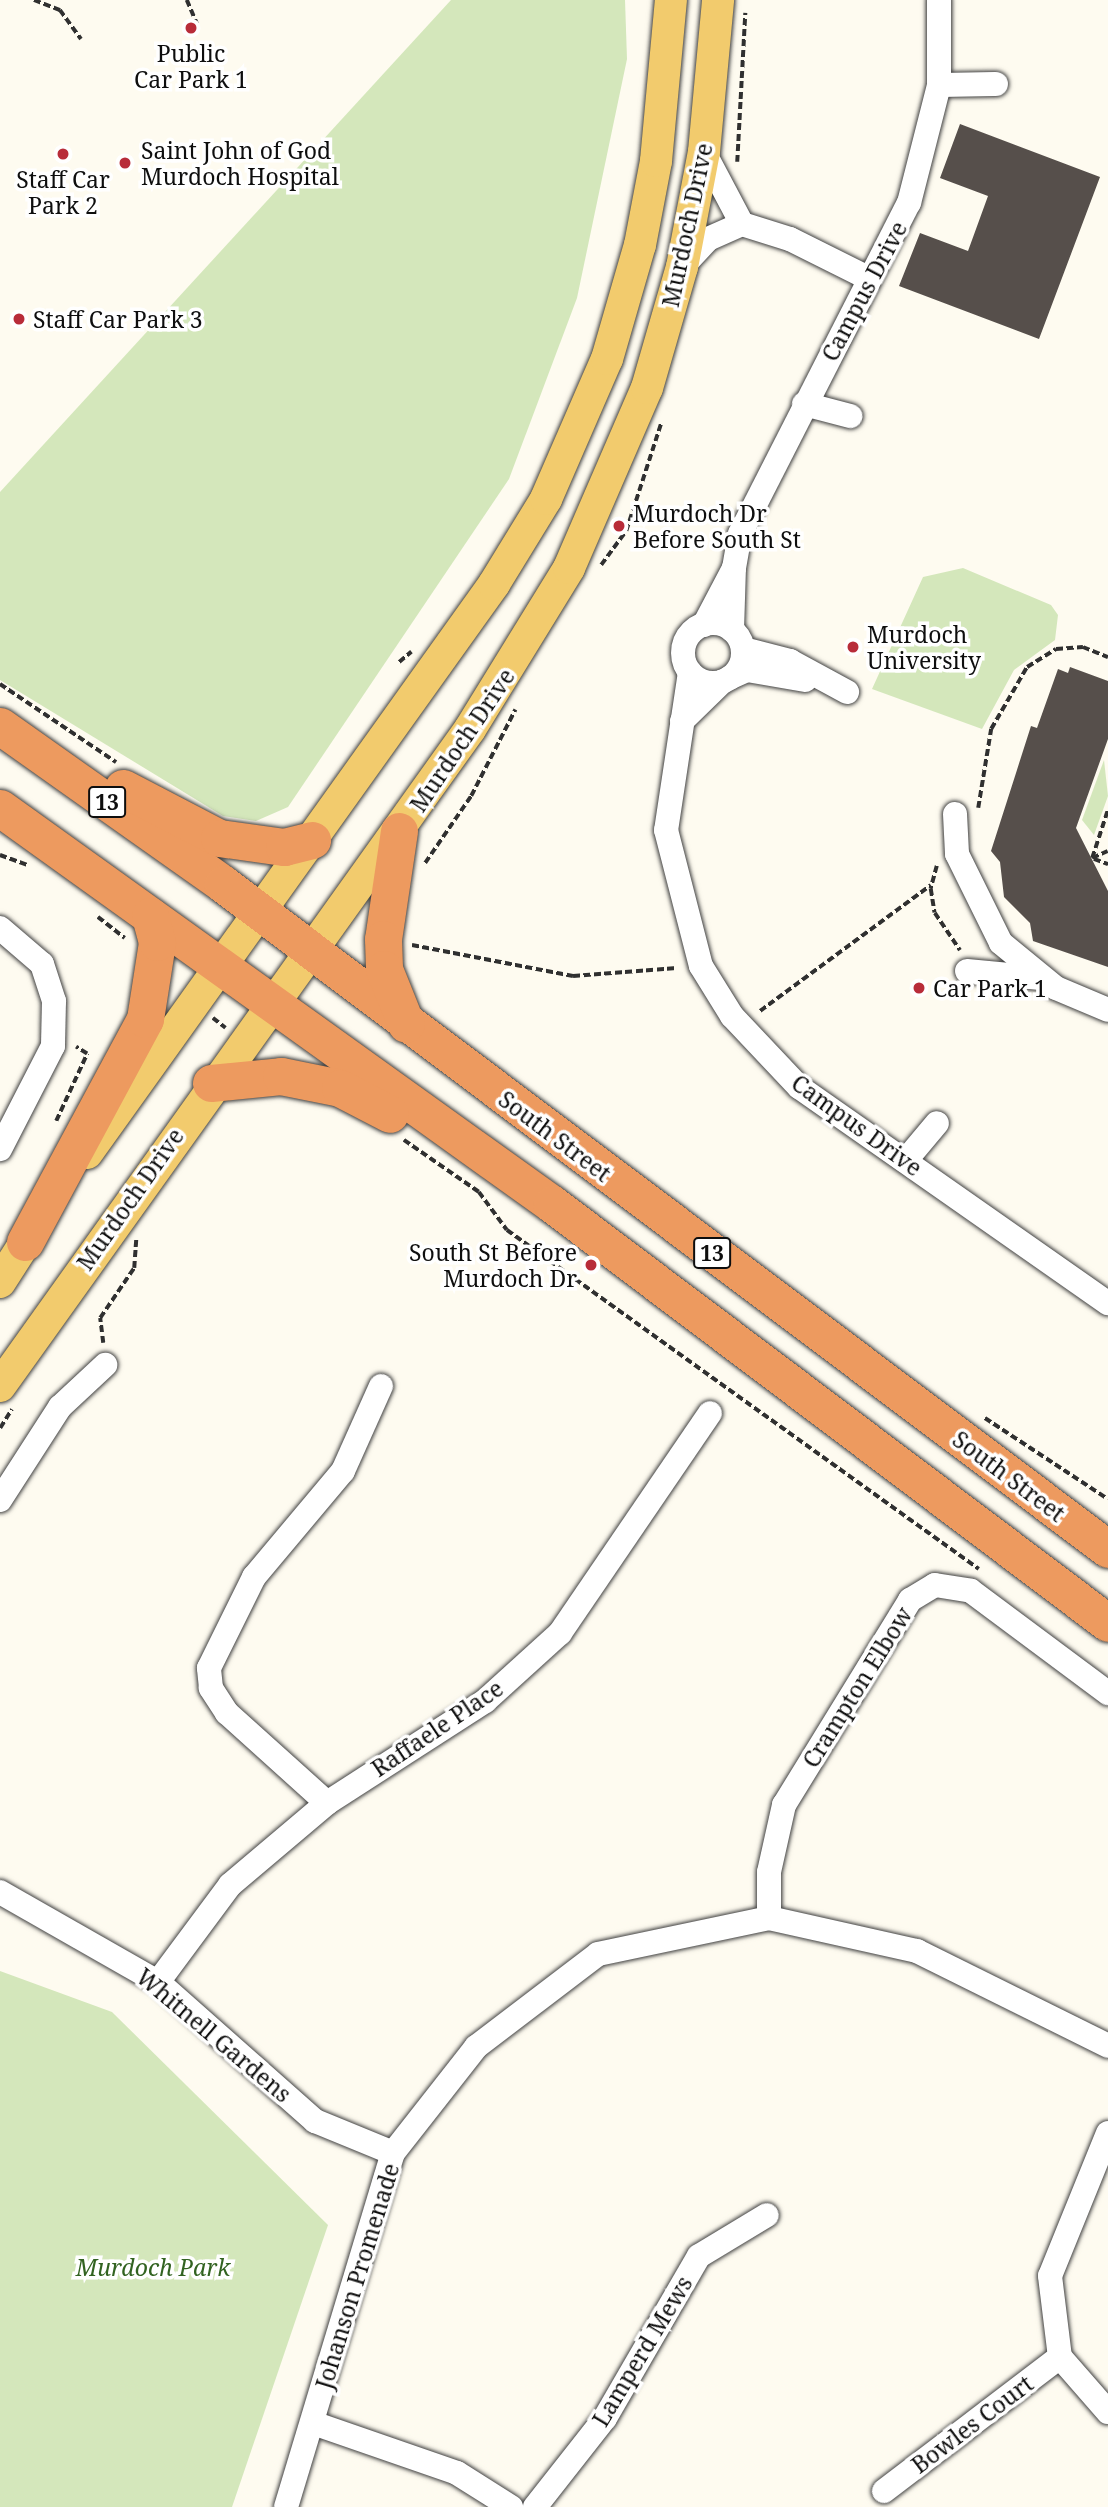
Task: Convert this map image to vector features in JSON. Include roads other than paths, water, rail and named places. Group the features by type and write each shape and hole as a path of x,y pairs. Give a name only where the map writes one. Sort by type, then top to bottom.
{"highway":[{"path":"0,719 200,832 272,846 312,840"},
{"name":"South Street","path":"0,726 259,912 1108,1549"},
{"name":"13","path":"0,808 552,1204 1108,1623"},
{"path":"399,831 383,939 384,969 406,1024"},
{"path":"25,1242 145,1019 157,942 150,916"},
{"path":"211,1083 250,1075 340,1088 370,1100 463,1166 552,1204"}],"main road":[{"name":"Murdoch Drive","path":"0,1282 25,1242 494,584 573,447 607,359 640,245 656,161 671,0"},
{"name":"Murdoch Drive","path":"0,1386 211,1083 312,953 399,831 507,674 569,568 647,388 682,267 704,152 718,0"}],"street":[{"name":"Campus Drive","path":"737,639 734,568 740,534 804,404 909,203 939,85 939,0"},
{"path":"939,85 996,84"},
{"path":"704,152 742,224"},
{"path":"682,267 708,239 742,224 790,239 870,279"},
{"path":"804,404 850,416"},
{"name":"Campus Drive","path":"704,625 734,568"},
{"path":"704,625 790,661 837,688 747,670 726,680 708,683 690,672 684,644 704,625"},
{"path":"682,721 726,680 737,639"},
{"name":"Campus Drive","path":"690,672 666,830 701,966 732,1016 799,1087 1108,1303"},
{"path":"966,816 957,855 985,919 1041,978"},
{"path":"0,928 42,964 54,1001 53,1046 0,1149"},
{"path":"967,971 1041,978 1108,1010"},
{"path":"906,1160 937,1124"},
{"path":"0,1500 60,1407 105,1365"},
{"path":"327,1803 226,1713 211,1688 209,1668 254,1577 344,1471 381,1386"},
{"name":"Raffaele Place","path":"158,1982 230,1885 327,1803 485,1700 560,1633 710,1413"},
{"name":"Crampton Elbow","path":"769,1918 769,1872 784,1805 910,1600 935,1585 971,1591 1108,1693"},
{"name":"Whitnell Gardens","path":"0,1892 158,1982 315,2122 393,2154"},
{"name":"Johanson Promenade","path":"286,2507 393,2154 476,2047 598,1954 769,1918 916,1951 1108,2046"},
{"path":"1108,2133 1050,2276 1060,2357 1108,2412"},
{"name":"Lamperd Mews","path":"535,2507 604,2418 699,2256 767,2215"},
{"name":"Bowles Court","path":"884,2491 1060,2357"},
{"path":"313,2423 457,2473 511,2507"}],"place":[{"name":"Public Car Park 1","path":"191,28"},
{"name":"Staff Car Park 2","path":"63,154"},
{"name":"Saint John of God Murdoch Hospital","path":"125,163"},
{"name":"Staff Car Park 3","path":"19,319"},
{"name":"Murdoch Dr Before South St","path":"619,526"},
{"name":"Murdoch University","path":"853,647"},
{"name":"Car Park 1","path":"919,988"},
{"name":"South St Before Murdoch Dr","path":"591,1265"}],"park label":[{"name":"Murdoch Park","path":"153,2267"}]}
